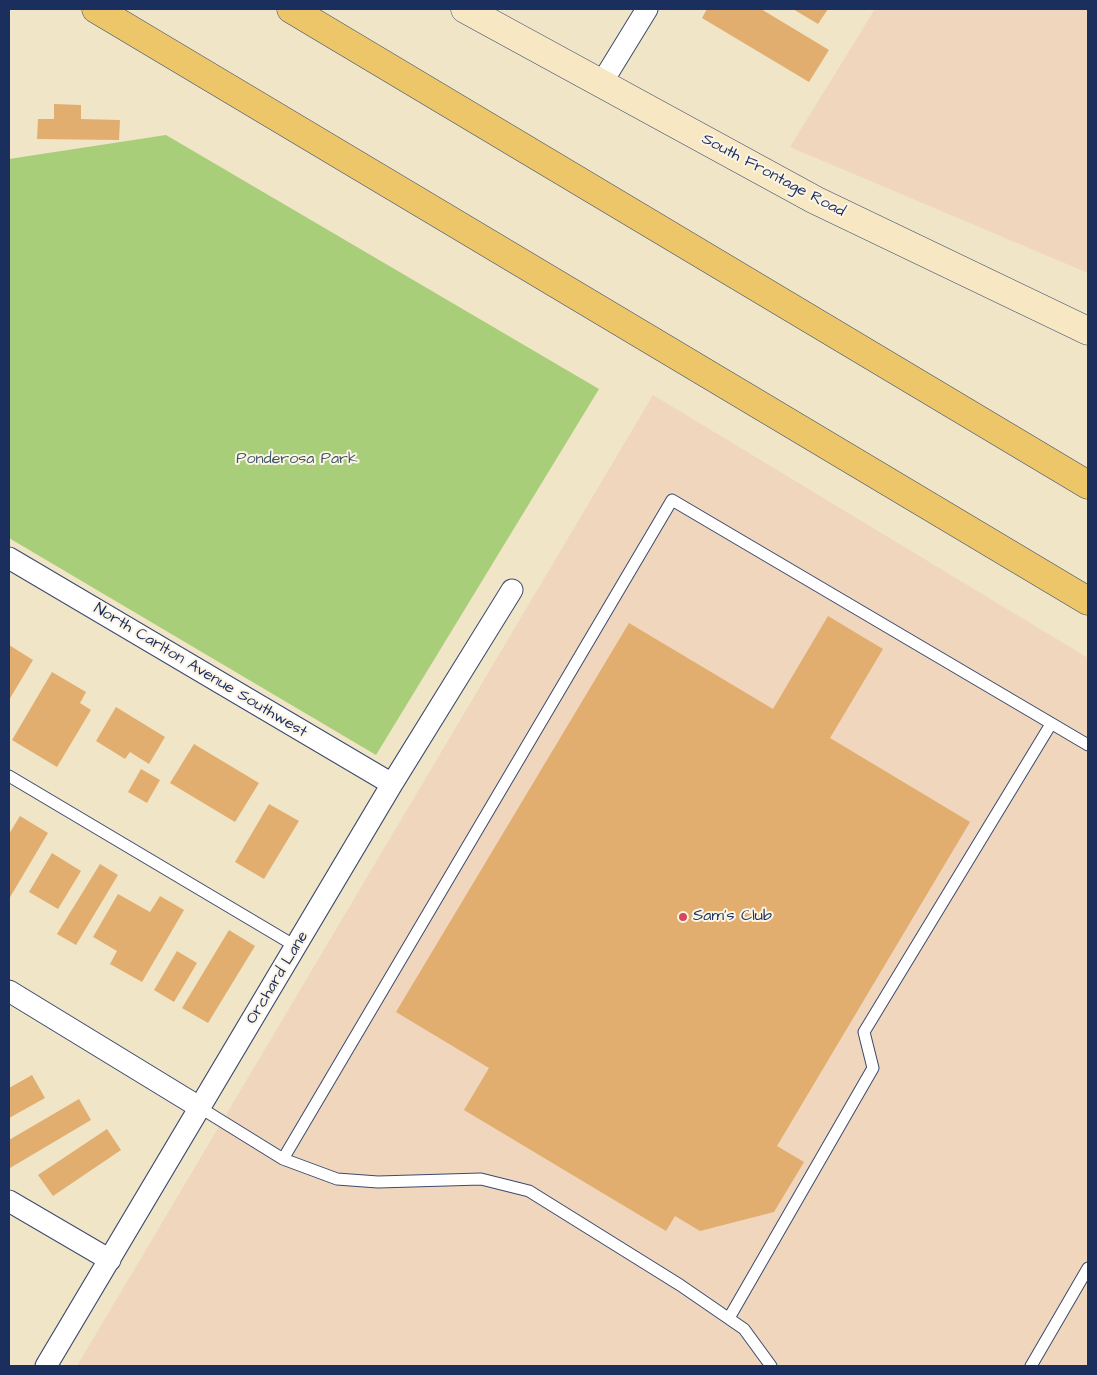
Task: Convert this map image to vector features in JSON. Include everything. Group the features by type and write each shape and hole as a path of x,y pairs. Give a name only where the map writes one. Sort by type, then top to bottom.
{"highway":[{"path":"96,9 1088,601"},
{"path":"291,9 1088,485"}],"main road":[{"name":"South Frontage Road","path":"465,9 815,200 1088,331"}],"street":[{"path":"601,84 647,9"},
{"name":"North Carlton Avenue Southwest","path":"9,558 392,784"},
{"name":"Orchard Lane","path":"46,1366 199,1107 297,947 392,784 512,590"},
{"path":"9,991 199,1107"},
{"path":"9,1201 110,1260"}],"lane":[{"path":"283,1159 672,500 1088,745"},
{"path":"728,1318 873,1068 864,1032 1051,724"},
{"path":"9,776 297,947"},
{"path":"199,1107 283,1159 337,1179 378,1182 481,1179 529,1191 680,1285 744,1329 771,1366"},
{"path":"1031,1366 1088,1268"}],"shaded area":[{"path":"875,9 1088,9 1088,273 790,147"},
{"path":"653,395 1088,658 1088,1366 77,1366"}],"green space":[{"name":"Ponderosa Park","path":"166,135 599,389 376,755 9,538 9,159"}],"building":[{"path":"707,9 761,9 829,50 809,82 702,18"},
{"path":"793,9 828,9 818,24"},
{"path":"54,104 81,105 81,119 120,120 119,140 37,139 38,119 54,119"},
{"name":"Sam's Club","path":"828,616 883,649 830,738 970,822 777,1146 804,1162 774,1212 700,1231 675,1216 666,1231 464,1110 489,1068 396,1012 629,623 773,709"},
{"path":"9,645 33,660 9,700"},
{"path":"52,672 86,692 80,703 91,710 57,767 12,740"},
{"path":"116,707 165,737 149,764 130,752 125,759 96,741"},
{"path":"194,744 259,783 235,822 170,783"},
{"path":"141,769 160,780 147,803 128,792"},
{"path":"269,804 299,821 264,879 235,862"},
{"path":"20,816 48,833 9,899 9,834"},
{"path":"52,853 81,871 58,909 29,892"},
{"path":"100,864 118,875 76,945 57,934"},
{"path":"118,894 150,912 160,896 184,910 142,982 110,964 117,951 93,937"},
{"path":"229,930 255,946 208,1023 182,1008"},
{"path":"177,951 197,963 174,1002 154,990"},
{"path":"32,1075 45,1098 9,1118 9,1088"},
{"path":"79,1099 91,1120 10,1168 9,1140"},
{"path":"107,1129 121,1150 53,1196 38,1175"}],"place":[{"name":"Sam's Club","path":"683,917"}]}
